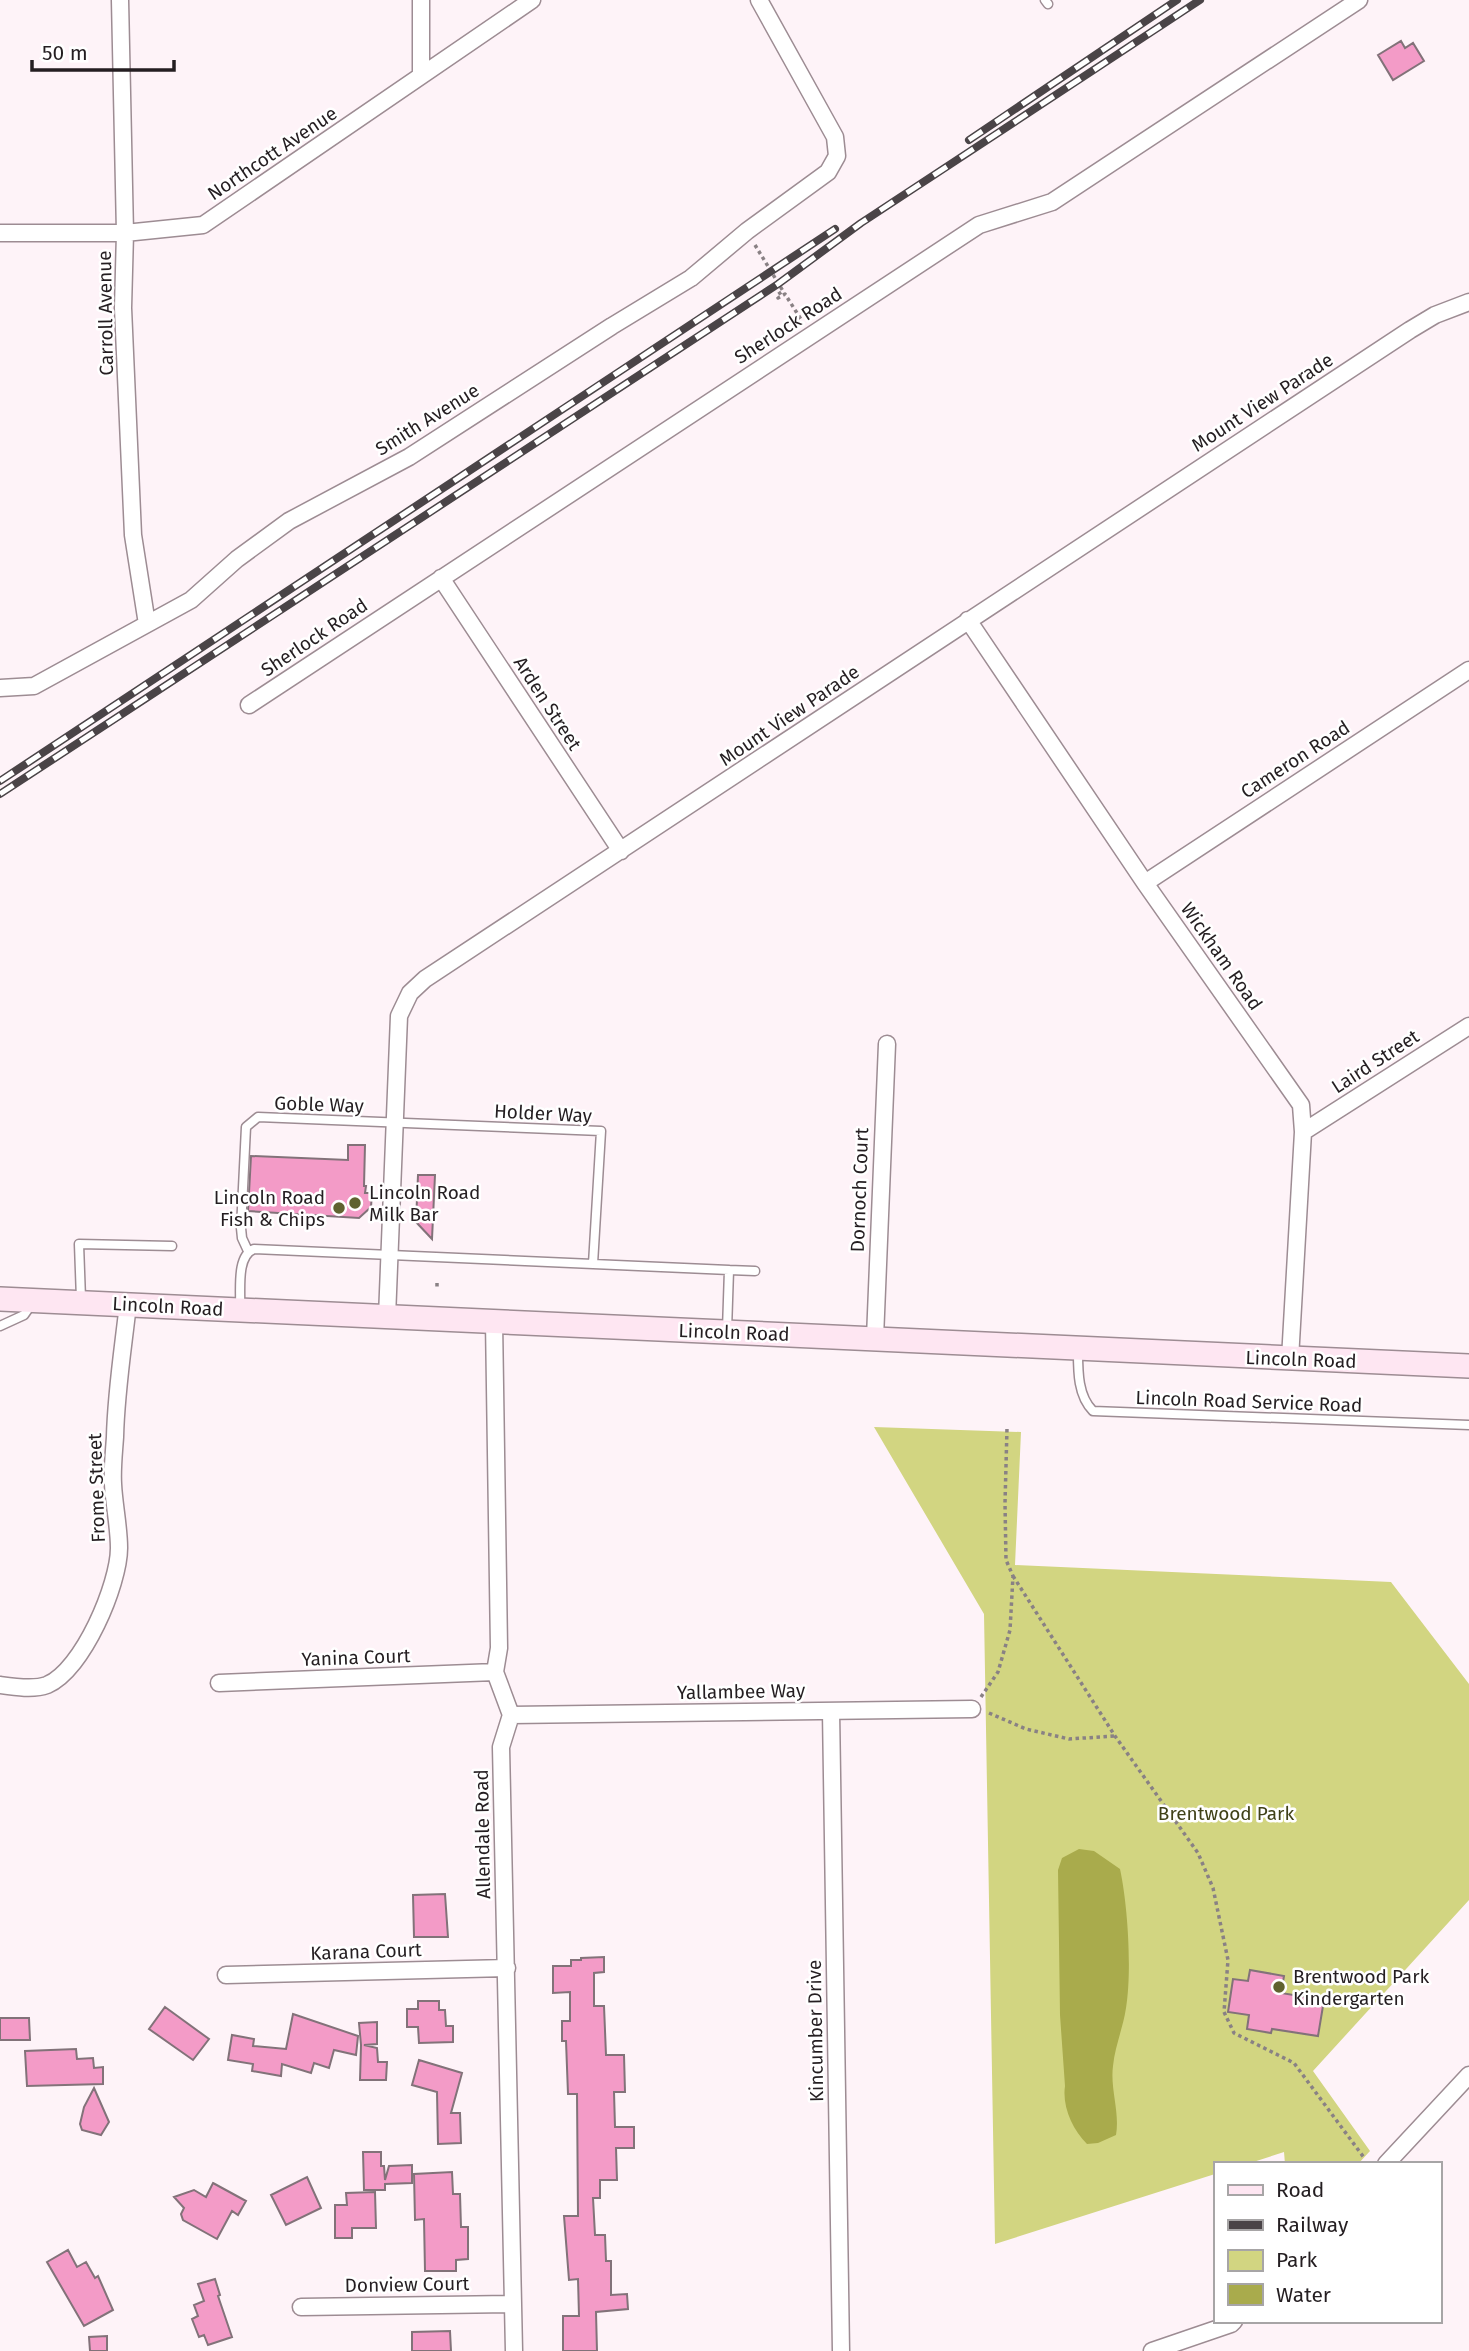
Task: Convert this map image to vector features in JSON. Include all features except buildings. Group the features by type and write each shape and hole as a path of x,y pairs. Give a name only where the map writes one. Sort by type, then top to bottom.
{"main road":[{"name":"Lincoln Road","path":"0,1298 1469,1366"}],"street":[{"name":"Carroll Avenue","path":"120,0 125,233 123,308 133,535 147,624"},
{"path":"421,0 421,74"},
{"name":"Northcott Avenue","path":"0,233 125,233 203,225 532,0"},
{"name":"Smith Avenue","path":"0,688 34,686 191,600 237,559 289,521 421,449 691,278 747,231 828,172 837,156 835,137 759,0"},
{"name":"Sherlock Road","path":"249,705 979,225 1052,202 1359,0"},
{"name":"Mount View Parade","path":"387,1317 399,1016 410,993 425,979 1418,325 1435,315 1469,302"},
{"name":"Arden Street","path":"441,578 621,851"},
{"name":"Wickham Road","path":"968,620 1145,883 1301,1105 1303,1132 1290,1359"},
{"name":"Cameron Road","path":"1145,883 1469,670"},
{"name":"Laird Street","path":"1303,1132 1469,1026"},
{"name":"Dornoch Court","path":"875,1338 887,1044"},
{"name":"Frome Street","path":"0,1685 46,1685 59,1677 74,1663 102,1614 119,1550 113,1483 116,1407 128,1304"},
{"path":"494,1321 499,1648 495,1672 511,1715"},
{"name":"Yanina Court","path":"219,1683 495,1672"},
{"name":"Yallambee Way","path":"511,1715 972,1709"},
{"name":"Kincumber Drive","path":"831,1711 841,2351"},
{"name":"Allendale Road","path":"511,1715 501,1747 514,2351"},
{"name":"Karana Court","path":"226,1975 507,1968"},
{"path":"1389,2162 1469,2075"},
{"name":"Donview Court","path":"301,2307 513,2304"},
{"path":"1152,2351 1232,2323"}],"lane":[{"name":"Goble Way","path":"248,1251 242,1238 246,1127 258,1117 394,1122"},
{"name":"Holder Way","path":"394,1122 601,1131 593,1264"},
{"path":"80,1302 79,1244 172,1246"},
{"path":"240,1309 243,1259 248,1251 260,1248 755,1271"},
{"path":"727,1333 729,1270"},
{"path":"0,1326 24,1315 35,1300"},
{"name":"Lincoln Road Service Road","path":"1078,1349 1079,1378 1086,1404 1093,1411 1469,1425"}],"path":[{"path":"747,231 783,291 777,295 778,298 785,294 811,334"},
{"path":"1007,1428 1006,1560 1013,1576 1115,1736 1198,1853 1213,1888 1228,1960 1224,2012 1234,2033 1294,2063 1365,2159"},
{"path":"1013,1576 1010,1630 998,1672 972,1709 996,1715 1027,1729 1069,1739 1115,1736"}],"green space":[{"name":"Brentwood Park","path":"874,1427 1021,1432 1015,1565 1391,1582 1469,1684 1469,1900 1313,2071 1370,2151 1360,2162 1285,2162 1284,2152 1253,2162 1214,2162 1214,2174 995,2244 984,1614"}],"water":[{"path":"1079,1849 1094,1851 1120,1869 1129,1958 1126,2008 1113,2066 1116,2135 1098,2143 1087,2144 1073,2124 1067,2109 1060,2015 1058,1870 1062,1858"}],"railway":[{"path":"969,140 1177,0"},
{"path":"0,794 778,284 861,223 1200,0"},
{"path":"0,781 835,229"}],"place":[{"name":"Lincoln Road Milk Bar","path":"355,1203"},
{"name":"Lincoln Road Fish & Chips","path":"339,1208"},
{"name":"Brentwood Park Kindergarten","path":"1279,1987"}]}
